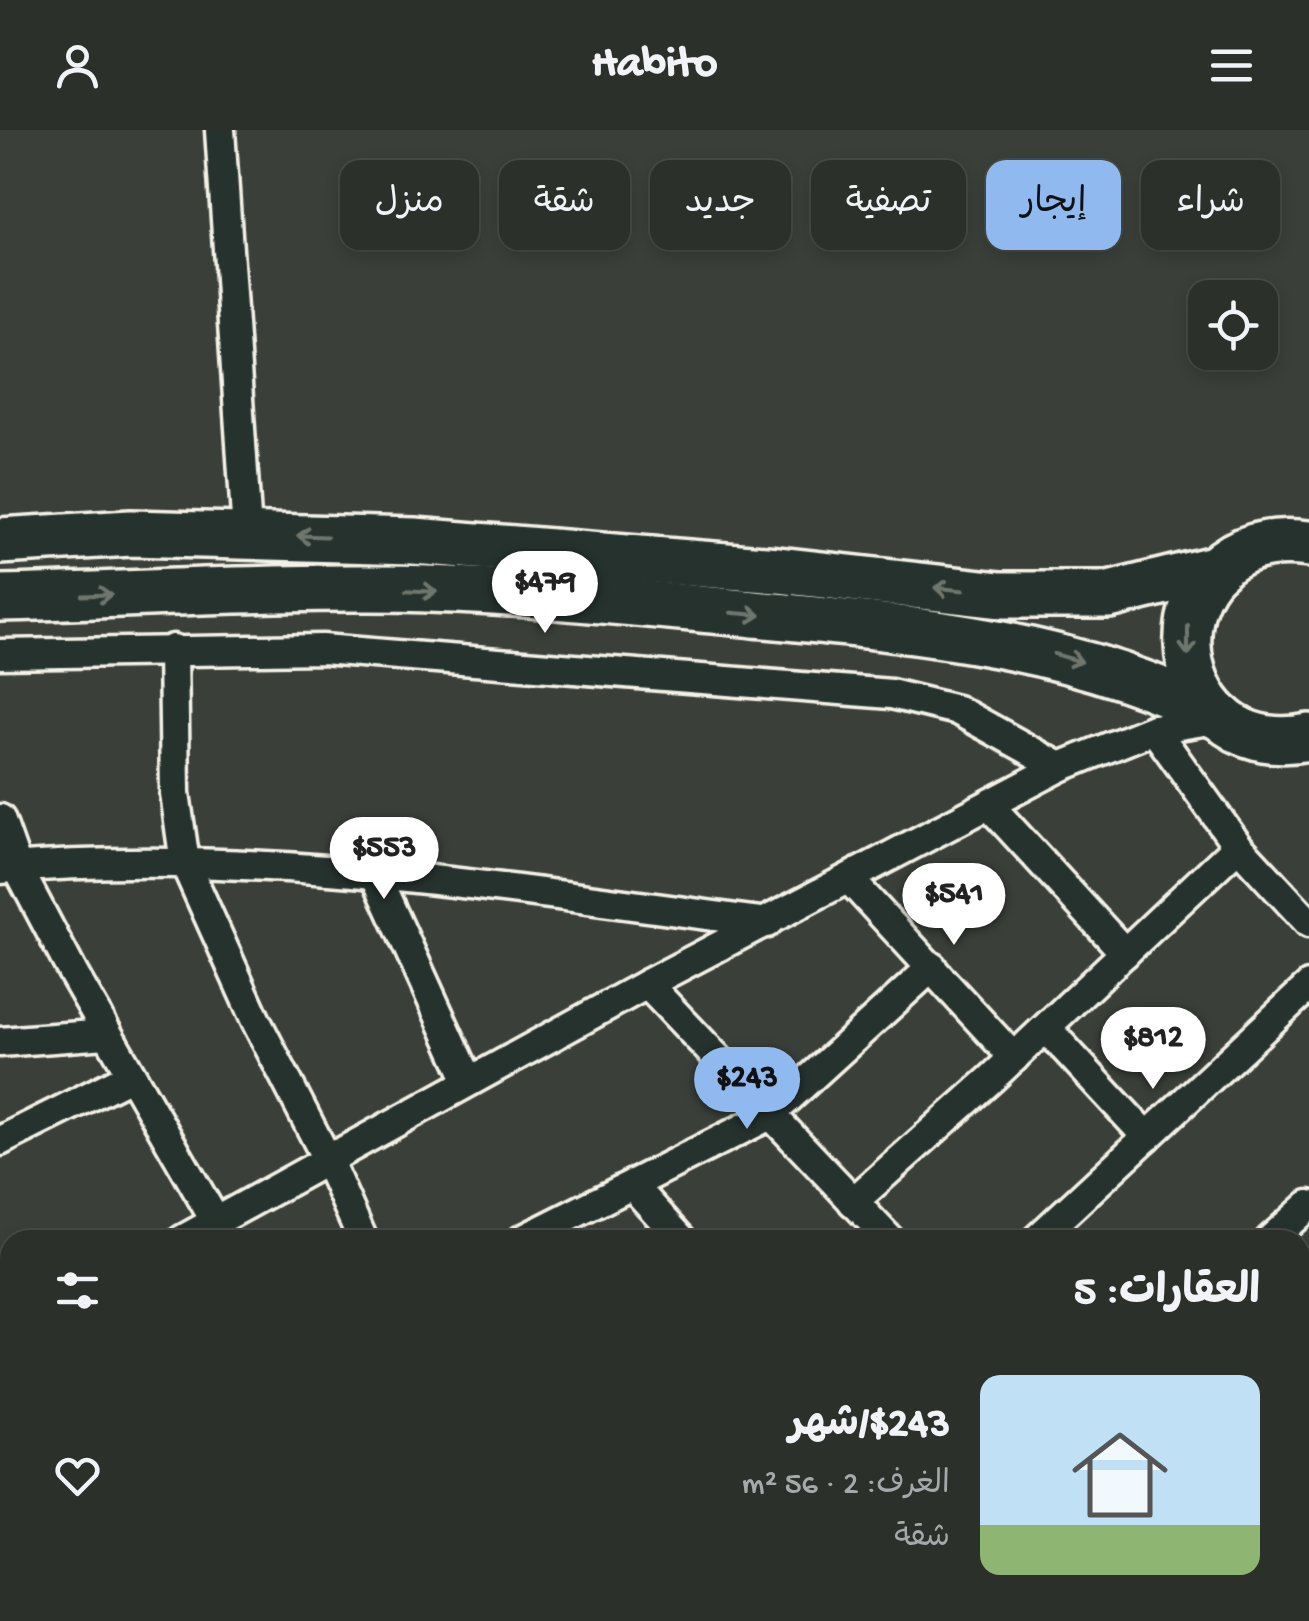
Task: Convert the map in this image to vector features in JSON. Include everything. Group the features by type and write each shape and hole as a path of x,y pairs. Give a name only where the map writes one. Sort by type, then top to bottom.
{"highway":[{"path":"0,540 131,532 414,540 778,570 1002,595 1109,594 1218,568"},
{"path":"1222,718 1200,692 1188,661 1186,627 1198,594 1218,568 1239,553 1262,544 1309,544"},
{"path":"0,598 357,588 572,598 836,622 992,642 1066,656 1178,695 1242,731 1266,739 1309,737"}],"street":[{"path":"220,130 247,533"},
{"path":"0,654 322,649 891,694 957,710 1060,767"},
{"path":"173,650 176,793 186,863 256,1021 358,1230"},
{"path":"201,1230 647,984 1060,767 1154,729 1222,718"},
{"path":"1154,729 1238,846 1309,923"},
{"path":"989,805 1125,954"},
{"path":"0,818 9,868 216,1222"},
{"path":"853,1202 1014,1058 1238,846"},
{"path":"9,868 186,863 374,872 767,924"},
{"path":"374,872 470,1081"},
{"path":"850,880 1014,1058"},
{"path":"543,1230 770,1115 932,967"},
{"path":"647,984 880,1230"},
{"path":"1047,1230 1309,986"},
{"path":"1046,1028 1147,1137"},
{"path":"0,1042 107,1034"},
{"path":"0,1142 130,1076"},
{"path":"633,1186 673,1230"},
{"path":"1281,1230 1309,1205"}]}
